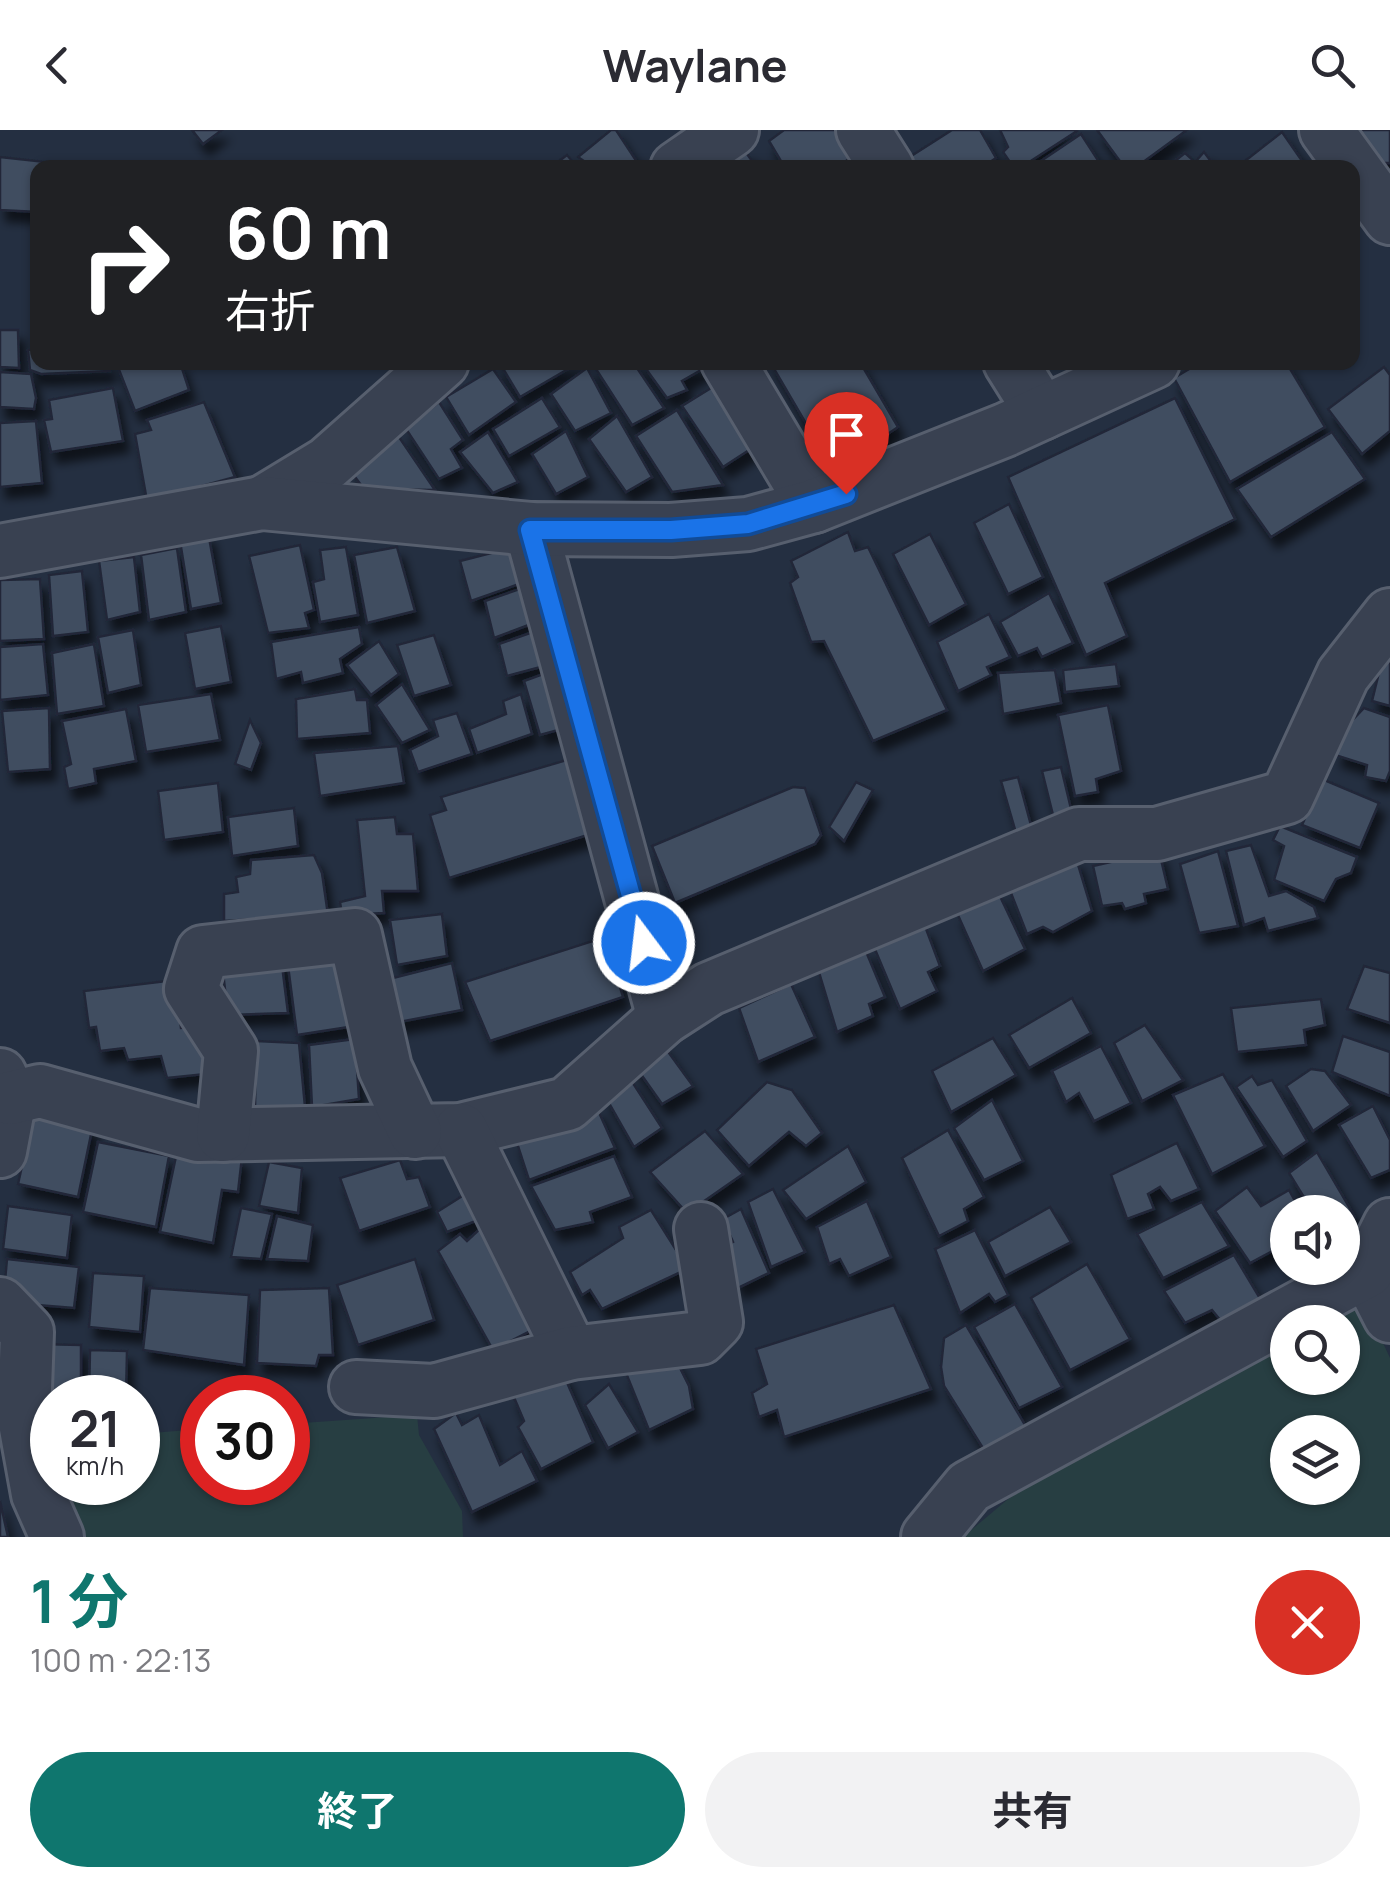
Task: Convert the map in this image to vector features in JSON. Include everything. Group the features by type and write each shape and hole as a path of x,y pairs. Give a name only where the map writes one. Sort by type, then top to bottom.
{"street":[{"path":"688,160 732,130"},
{"path":"863,130 882,160"},
{"path":"1326,130 1346,160"},
{"path":"1360,182 1377,208"},
{"path":"262,504 328,463 433,370"},
{"path":"733,370 814,506"},
{"path":"1015,370 1042,414"},
{"path":"0,551 262,504 530,530 671,530 748,524 814,506 1042,414 1136,370"},
{"path":"530,530 664,1018"},
{"path":"0,1152 5,1086 40,1091 198,1135 438,1131 567,1104 664,1018 709,989 1079,834 1156,834 1286,797 1343,675 1390,615"},
{"path":"223,1135 231,1051 191,989 204,952 355,935 385,1068 438,1131 571,1353"},
{"path":"928,1537 969,1487 1378,1294 1390,1225"},
{"path":"356,1387 434,1391 571,1353 700,1338 716,1322 701,1229"},
{"path":"0,1304 27,1332 24,1417 38,1494 57,1537"}],"green space":[{"path":"1360,1311 1370,1315 1390,1358 1390,1537 963,1537 1044,1469 1270,1343 1270,1395 1360,1395"},
{"path":"417,1415 419,1435 462,1511 463,1537 67,1537 58,1505 160,1505 160,1432 180,1431 180,1505 310,1505 310,1422"}],"building":[{"path":"192,130 222,130 203,144"},
{"path":"616,130 636,160 582,160 578,157"},
{"path":"784,130 840,130 856,154 847,160 780,160 769,141"},
{"path":"952,130 980,130 996,158 993,160 905,160"},
{"path":"1000,130 1077,131 1032,160 1008,160 1003,152 1008,147"},
{"path":"1097,130 1187,130 1146,160 1119,160"},
{"path":"1349,130 1390,130 1390,163 1377,163"},
{"path":"1282,132 1301,160 1246,160"},
{"path":"1081,134 1098,160 1042,160"},
{"path":"745,151 751,160 731,160"},
{"path":"0,157 30,160 30,212 0,210"},
{"path":"0,330 18,330 19,368 0,367"},
{"path":"1384,367 1390,375 1390,431 1362,454 1328,409"},
{"path":"30,370 110,371 41,374"},
{"path":"119,370 183,370 189,390 135,411"},
{"path":"494,370 516,402 469,435 446,397"},
{"path":"504,370 566,370 520,397"},
{"path":"588,370 611,413 575,431 551,394"},
{"path":"597,370 638,370 664,408 632,425"},
{"path":"647,370 701,370 682,381 687,390 667,398"},
{"path":"775,370 865,370 898,427 882,438 836,453 832,447 822,451"},
{"path":"1188,370 1291,370 1325,427 1230,482 1174,378"},
{"path":"0,372 31,374 34,409 0,407"},
{"path":"724,380 763,441 723,467 682,406"},
{"path":"113,388 123,441 51,452 44,420 52,419 49,400"},
{"path":"542,398 560,427 509,456 493,429"},
{"path":"1175,398 1235,519 1105,583 1127,636 1086,655 1008,477"},
{"path":"204,402 235,477 147,501 135,434 151,430 147,420"},
{"path":"439,402 463,440 451,449 462,468 439,479 406,429"},
{"path":"677,410 723,485 672,492 636,436"},
{"path":"617,416 652,477 626,492 589,439"},
{"path":"36,421 42,483 0,487 0,423"},
{"path":"566,431 588,477 556,494 532,454"},
{"path":"488,432 518,482 493,493 460,452"},
{"path":"1332,432 1365,479 1271,537 1237,489"},
{"path":"399,437 435,490 364,489 352,473"},
{"path":"1009,504 1043,577 1008,594 974,523"},
{"path":"208,532 221,603 191,609 180,541"},
{"path":"848,532 855,551 868,547 947,710 873,741 824,641 811,642 790,583 798,577 791,561"},
{"path":"930,534 966,604 929,625 893,554"},
{"path":"300,545 314,610 305,613 309,628 268,633 249,556"},
{"path":"346,547 358,615 320,622 313,582 324,579 320,550"},
{"path":"397,547 415,611 367,623 354,555"},
{"path":"177,548 186,612 149,620 141,555"},
{"path":"510,551 522,583 471,601 460,561"},
{"path":"134,557 140,612 107,620 99,561"},
{"path":"82,571 88,632 53,636 49,575"},
{"path":"40,579 44,639 0,641 0,580"},
{"path":"531,585 542,620 494,638 485,601"},
{"path":"1049,593 1073,643 1042,657 1037,648 1018,656 1000,622"},
{"path":"989,614 1010,657 987,667 991,675 958,691 937,642"},
{"path":"221,626 231,682 195,689 185,633"},
{"path":"359,627 362,644 340,659 343,673 303,683 301,672 276,679 271,642"},
{"path":"544,628 552,664 507,676 499,644"},
{"path":"133,630 141,685 108,693 98,637"},
{"path":"434,635 451,685 414,696 397,645"},
{"path":"379,641 399,674 371,695 347,665"},
{"path":"43,644 48,695 0,700 0,647"},
{"path":"94,644 104,706 57,714 52,653"},
{"path":"1384,652 1390,654 1390,706 1372,701"},
{"path":"1116,664 1119,686 1065,692 1063,670"},
{"path":"554,670 573,726 540,735 524,681"},
{"path":"1055,670 1061,703 1003,714 998,673"},
{"path":"402,684 430,730 402,743 376,705"},
{"path":"355,689 357,700 367,700 370,733 297,739 296,699"},
{"path":"211,694 220,740 146,752 138,705"},
{"path":"521,694 532,734 477,753 469,729 506,714 503,701"},
{"path":"1108,705 1121,771 1096,779 1098,792 1075,796 1058,715"},
{"path":"49,708 50,769 8,772 2,711"},
{"path":"1364,708 1390,717 1390,771 1386,781 1365,777 1367,765 1335,755 1346,727"},
{"path":"126,709 136,761 94,769 96,783 68,789 64,767 71,764 62,721"},
{"path":"457,713 472,754 418,772 410,750 438,736 433,720"},
{"path":"250,720 261,743 251,770 235,764"},
{"path":"398,746 404,783 320,796 314,753"},
{"path":"570,759 591,834 449,878 430,815 446,810 441,797"},
{"path":"1061,767 1072,813 1053,815 1042,771"},
{"path":"1018,777 1032,829 1016,833 1001,781"},
{"path":"1322,779 1379,803 1360,848 1302,825"},
{"path":"856,782 873,790 844,841 829,827"},
{"path":"218,783 223,832 164,840 158,791"},
{"path":"793,787 805,788 821,835 815,844 675,903 652,846"},
{"path":"294,808 298,846 232,856 228,817"},
{"path":"395,817 397,834 413,834 418,891 382,891 384,913 342,915 340,902 365,896 357,820"},
{"path":"1280,826 1357,857 1351,873 1336,879 1324,901 1274,880 1284,846 1273,840"},
{"path":"1251,845 1269,896 1286,891 1314,907 1318,918 1268,931 1264,918 1244,925 1226,851"},
{"path":"1159,851 1168,889 1144,894 1146,903 1125,909 1122,903 1102,906 1093,866"},
{"path":"1218,851 1238,926 1199,933 1180,864"},
{"path":"314,855 322,873 328,915 224,921 224,894 238,892 236,877 250,874 251,860"},
{"path":"1076,858 1092,911 1053,932 1043,927 1027,934 1009,888"},
{"path":"998,892 1025,949 983,971 957,913"},
{"path":"442,914 447,956 397,965 390,920"},
{"path":"925,926 940,966 928,972 937,991 900,1009 874,947"},
{"path":"605,937 623,997 490,1041 465,982"},
{"path":"865,949 885,997 869,1004 873,1016 837,1032 818,969"},
{"path":"281,957 288,1013 228,1015 222,964"},
{"path":"287,958 344,963 355,1026 297,1035"},
{"path":"452,963 462,1010 394,1023 385,980"},
{"path":"1364,966 1390,973 1390,1023 1347,1009"},
{"path":"175,980 181,1028 195,1027 204,1041 206,1074 167,1078 161,1056 128,1060 124,1048 100,1051 96,1027 89,1028 84,991"},
{"path":"791,984 815,1037 758,1062 739,1008"},
{"path":"1072,998 1091,1033 1029,1068 1009,1035"},
{"path":"1321,999 1325,1025 1304,1030 1306,1045 1237,1052 1231,1008"},
{"path":"1145,1025 1183,1080 1142,1101 1114,1043"},
{"path":"1343,1036 1390,1052 1390,1096 1332,1072"},
{"path":"993,1038 1016,1075 951,1112 932,1071"},
{"path":"355,1039 359,1099 312,1107 309,1045"},
{"path":"256,1041 299,1043 305,1107 255,1108"},
{"path":"661,1042 693,1086 662,1104 633,1063"},
{"path":"1101,1046 1131,1103 1094,1121 1079,1093 1066,1102 1052,1071"},
{"path":"1311,1069 1325,1071 1351,1105 1313,1131 1286,1086"},
{"path":"1223,1074 1265,1146 1212,1174 1173,1095"},
{"path":"1252,1076 1258,1085 1272,1080 1307,1141 1283,1157 1236,1087"},
{"path":"631,1080 662,1128 634,1147 605,1096"},
{"path":"767,1082 792,1090 822,1133 806,1146 789,1132 749,1166 717,1130"},
{"path":"992,1100 1023,1161 984,1180 954,1128"},
{"path":"1373,1106 1390,1140 1390,1170 1371,1178 1339,1125"},
{"path":"597,1108 615,1148 529,1180 516,1140"},
{"path":"33,1116 93,1125 78,1197 18,1184"},
{"path":"948,1130 984,1197 964,1209 968,1221 939,1236 902,1158"},
{"path":"705,1131 743,1174 687,1213 650,1172"},
{"path":"98,1142 169,1156 156,1227 83,1212"},
{"path":"179,1142 242,1157 238,1192 222,1190 213,1243 160,1232"},
{"path":"1177,1143 1199,1189 1171,1201 1160,1187 1148,1194 1154,1209 1127,1219 1111,1175"},
{"path":"848,1146 866,1182 806,1219 783,1190"},
{"path":"1317,1152 1342,1195 1303,1195 1289,1173"},
{"path":"614,1156 632,1197 590,1212 593,1222 555,1230 531,1186"},
{"path":"400,1160 407,1179 419,1177 430,1207 359,1231 340,1178"},
{"path":"269,1162 302,1168 298,1213 259,1206"},
{"path":"1247,1187 1261,1206 1270,1201 1270,1252 1250,1263 1215,1211"},
{"path":"773,1189 805,1252 771,1267 748,1202"},
{"path":"467,1193 481,1219 447,1232 437,1212"},
{"path":"867,1201 891,1257 849,1276 840,1259 829,1264 817,1227"},
{"path":"1202,1202 1229,1246 1163,1278 1137,1234"},
{"path":"8,1206 72,1215 67,1258 3,1249"},
{"path":"1050,1207 1071,1242 1005,1276 988,1242"},
{"path":"241,1208 272,1214 261,1259 231,1257"},
{"path":"741,1209 769,1273 738,1288 722,1248 733,1242 723,1219"},
{"path":"651,1210 678,1253 681,1272 602,1309 590,1290 582,1295 570,1272 623,1238 619,1227"},
{"path":"277,1216 313,1225 308,1261 267,1259"},
{"path":"484,1225 536,1328 493,1350 438,1251 460,1234 467,1241"},
{"path":"975,1230 1008,1295 995,1302 989,1294 960,1313 935,1249"},
{"path":"1234,1255 1261,1300 1221,1321 1212,1310 1185,1323 1164,1291"},
{"path":"7,1259 79,1267 74,1308 25,1304 4,1292"},
{"path":"415,1259 434,1320 358,1345 337,1285"},
{"path":"1087,1264 1130,1339 1070,1370 1031,1298"},
{"path":"93,1273 144,1276 140,1332 89,1327"},
{"path":"150,1288 249,1295 244,1365 143,1350"},
{"path":"329,1288 333,1355 319,1355 316,1366 257,1363 260,1290"},
{"path":"1015,1304 1062,1387 1019,1408 974,1327"},
{"path":"894,1305 931,1389 784,1437 777,1410 759,1417 752,1393 767,1384 756,1349"},
{"path":"966,1325 1031,1435 991,1461 944,1386 944,1338"},
{"path":"37,1344 81,1345 81,1375 36,1375"},
{"path":"90,1350 127,1351 126,1375 89,1375"},
{"path":"675,1358 689,1386 693,1409 649,1430 626,1373 656,1360"},
{"path":"562,1371 593,1442 541,1469 518,1427 524,1421 513,1395"},
{"path":"609,1384 638,1432 608,1448 585,1405"},
{"path":"456,1413 462,1425 479,1415 500,1465 522,1451 537,1481 472,1512 434,1429"},
{"path":"0,1501 8,1537 0,1537"}],"route":[{"path":"644,943 530,530 671,530 748,524 846,494"}]}
